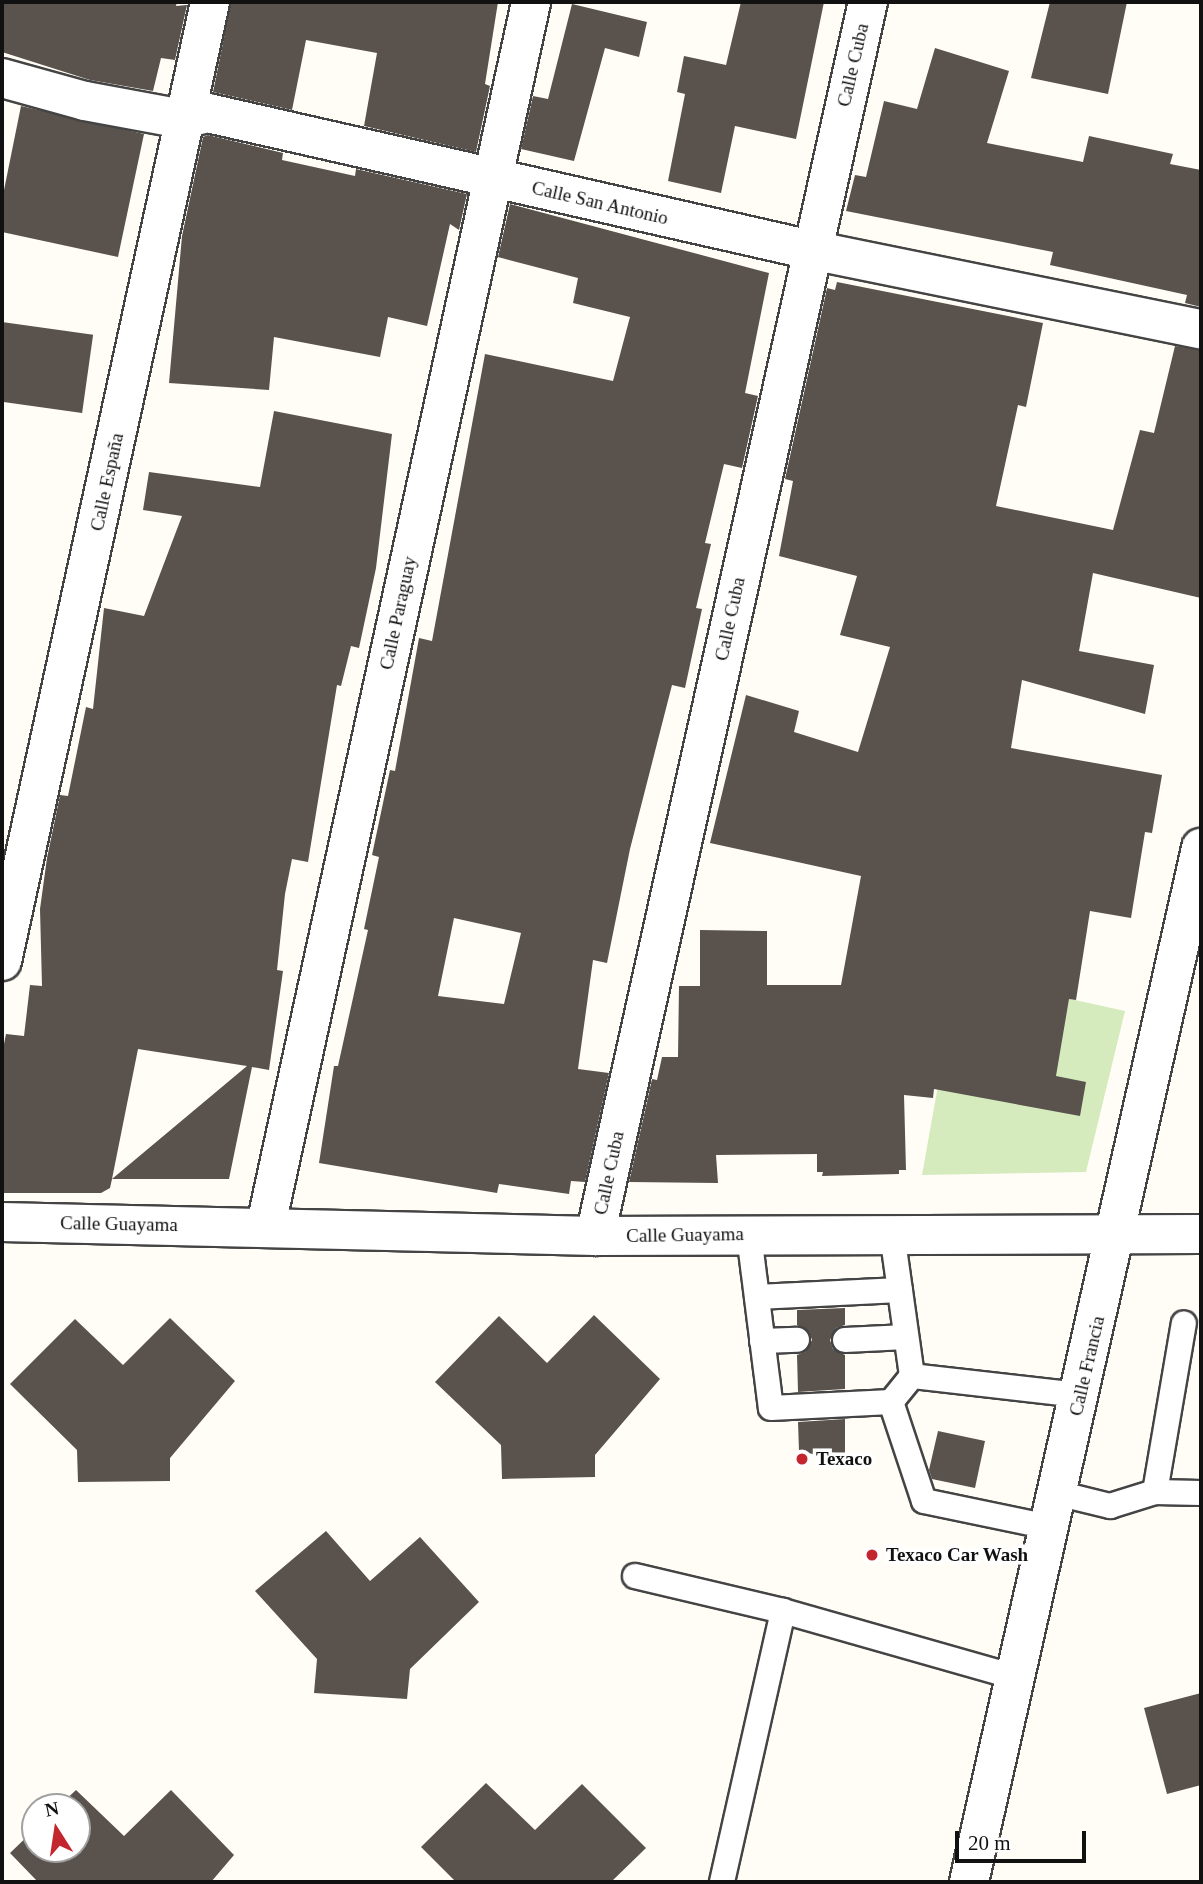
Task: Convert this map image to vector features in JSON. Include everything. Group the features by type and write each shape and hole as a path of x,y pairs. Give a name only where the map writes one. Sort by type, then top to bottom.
{"street":[{"name":"Calle España","path":"2,961 182,119 210,2"},
{"name":"Calle Paraguay","path":"266,1226 531,2"},
{"name":"Calle Cuba","path":"595,1236 868,2"},
{"name":"Calle San Antonio","path":"2,78 85,100 182,119 208,113 811,250 1201,329"},
{"name":"Calle Francia","path":"969,1882 1118,1231 1201,848"},
{"name":"Calle Guayama","path":"2,1222 266,1226 595,1236 1118,1231 1201,1234"}],"lane":[{"path":"748,1235 771,1408 891,1402 912,1376 892,1233"},
{"path":"757,1297 900,1290"},
{"path":"1155,1492 1184,1323"},
{"path":"845,1340 906,1337"},
{"path":"762,1341 797,1340"},
{"path":"912,1376 1080,1395"},
{"path":"891,1402 924,1501 1054,1510 1110,1506 1155,1492 1201,1493"},
{"path":"635,1576 783,1611 1015,1677"},
{"path":"722,1882 783,1611"}],"green space":[{"path":"1007,985 1125,1011 1086,1172 922,1175 949,1024"}],"building":[{"path":"2,2 177,2 176,6 187,5 175,60 161,58 153,91 90,80 2,52"},
{"path":"498,2 485,84 490,86 476,152 364,126 377,53 306,40 292,110 213,92 231,3"},
{"path":"741,2 824,2 796,139 735,126 721,193 668,181 685,94 677,92 684,56 726,65"},
{"path":"1050,2 1127,2 1108,94 1031,78"},
{"path":"572,4 647,22 639,57 605,48 574,161 521,149 533,96 548,99"},
{"path":"935,48 1009,71 987,143 1083,162 1089,136 1173,154 1170,164 1201,170 1201,307 1185,303 1187,295 1050,265 1053,252 846,211 855,175 866,177 884,101 917,109"},
{"path":"21,106 144,134 118,257 2,232 2,200"},
{"path":"208,135 283,153 282,160 355,176 356,169 467,194 459,230 450,224 427,326 388,317 380,357 274,337 269,390 169,383 182,236 203,137"},
{"path":"510,204 769,273 745,393 758,396 742,468 724,464 705,543 711,544 696,608 702,609 685,688 672,685 630,849 607,963 593,960 578,1069 609,1073 585,1182 571,1181 569,1194 499,1184 497,1193 319,1163 334,1066 338,1066 368,930 364,929 379,857 372,855 390,770 395,771 419,638 432,641 485,354 613,381 630,317 573,303 578,278 498,257","holes":["454,918 521,933 504,1004 438,996"]},
{"path":"837,282 1043,323 1026,407 1018,405 996,506 1113,530 1140,430 1154,433 1175,346 1201,350 1201,598 1093,573 1079,651 1154,665 1145,714 1022,680 1011,748 1162,775 1152,833 1145,832 1131,918 1090,911 1076,1000 1069,999 1056,1076 1086,1082 1080,1116 934,1089 933,1098 904,1095 906,1170 899,1170 899,1174 822,1176 823,1172 817,1172 817,1154 716,1155 718,1183 629,1182 652,1079 657,1080 662,1057 678,1057 679,986 700,986 700,930 767,931 767,985 841,985 861,876 710,843 746,695 799,711 794,732 858,752 890,647 840,635 857,576 779,556 793,481 785,479 827,288 835,290"},
{"path":"2,322 93,335 82,413 2,402"},
{"path":"274,411 392,434 376,568 359,648 351,646 341,686 337,685 308,862 292,859 285,894 277,970 283,971 269,1070 252,1067 229,1179 112,1179 110,1188 101,1193 3,1193 2,1054 6,1034 24,1036 30,985 42,986 40,909 47,858 60,795 68,796 86,707 93,709 104,608 144,616 182,516 143,510 149,472 260,487","holes":["138,1049 247,1066 112,1179"]},
{"path":"845,1308 845,1325 836,1328 830,1340 833,1349 845,1355 845,1389 798,1392 797,1355 805,1352 812,1340 809,1332 797,1325 797,1310"},
{"path":"594,1315 660,1379 595,1455 595,1477 502,1479 501,1445 435,1382 499,1316 547,1363"},
{"path":"170,1318 235,1381 170,1458 170,1481 78,1482 77,1450 10,1384 75,1319 123,1365"},
{"path":"845,1419 845,1461 799,1451 798,1422"},
{"path":"938,1431 985,1441 975,1488 932,1479 929,1470"},
{"path":"326,1531 370,1581 420,1537 479,1602 410,1669 407,1699 314,1693 317,1659 255,1591"},
{"path":"1201,1693 1201,1785 1167,1794 1144,1708"},
{"path":"486,1783 535,1830 582,1784 646,1848 611,1882 456,1882 421,1847"},
{"path":"171,1790 234,1855 211,1882 38,1882 10,1853 21,1842 21,1863 91,1863 91,1804 124,1836"}],"place":[{"name":"Texaco","path":"802,1459"},
{"name":"Texaco Car Wash","path":"872,1555"}]}
